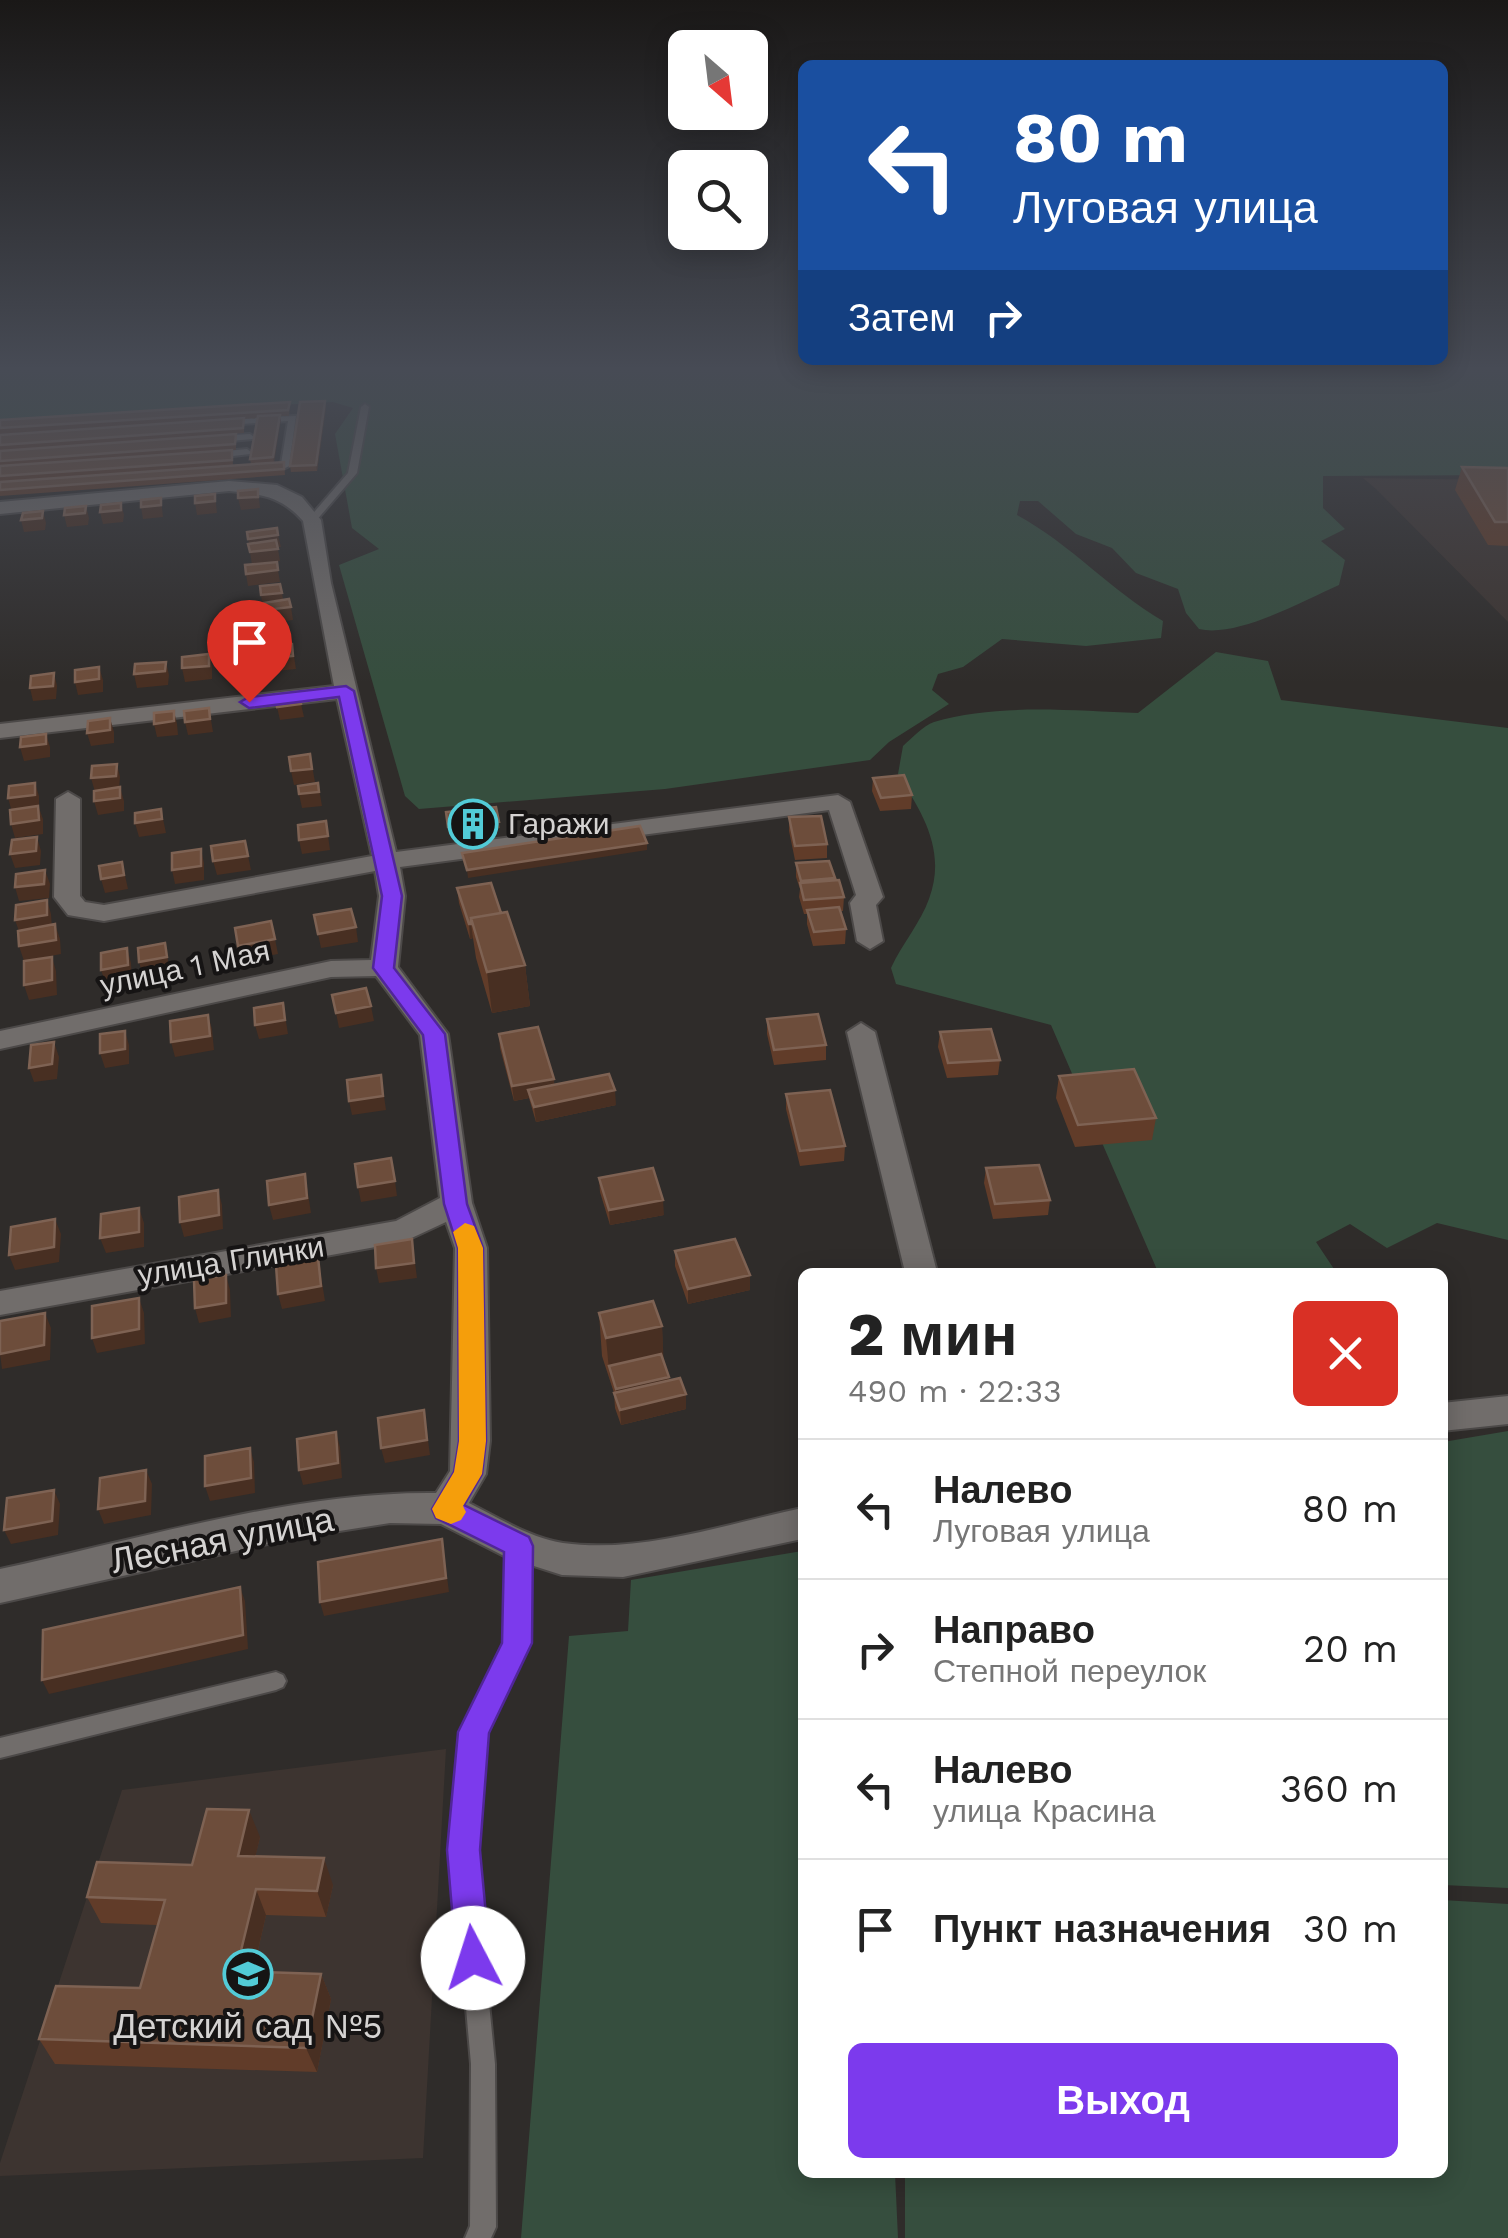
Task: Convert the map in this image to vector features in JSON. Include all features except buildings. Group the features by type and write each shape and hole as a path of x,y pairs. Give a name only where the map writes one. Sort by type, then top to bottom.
{"street":[{"path":"0,508 229,486 270,489 295,501 312,520 392,896 384,968 434,1034 456,1204 471,1248 472,1441 468,1474 446,1509 519,1546 562,1559 623,1561 798,1525"},
{"path":"0,731 346,691"},
{"path":"68,800 68,897 77,909 104,913 386,862 838,802 870,897 862,904 870,941"},
{"name":"улица 1 Мая","path":"0,1040 332,969 384,968"},
{"path":"861,1032 920,1268"},
{"name":"улица Глинки","path":"0,1303 403,1231 456,1204"},
{"path":"1448,1416 1508,1410"},
{"name":"Лесная улица","path":"0,1586 296,1522 390,1508 446,1509"}],"lane":[{"path":"312,520 352,473"},
{"path":"478,2238 483,2227 483,2064 463,1850 473,1732 517,1643 519,1546"},
{"path":"0,1748 276,1681"}],"shaded area":[{"path":"1363,478 1508,480 1508,622 1376,489"},
{"name":"Детский сад №5","path":"446,1749 423,2158 0,2176 0,2163 122,1790"}],"green space":[{"path":"342,473 1508,473 1323,476 1323,508 1345,529 1321,541 1345,560 1339,585 1251,623 1214,630 1199,629 1186,613 1178,589 1136,573 1112,548 1076,534 1038,501 1020,501 1017,515 1163,621 1161,638 1086,646 1002,639 963,667 938,674 932,690 949,704 889,742 870,760 665,789 419,809 405,796 339,565 379,549 352,528"},
{"path":"1216,652 1268,661 1281,700 1508,728 1508,1240 1437,1223 1387,1248 1350,1224 1316,1242 1333,1268 1156,1268 1051,1025 896,984 891,968 926,908 935,864 923,818 898,774 903,746 934,722 983,712 1138,713"},
{"path":"1508,1431 1508,1888 1448,1885 1448,1441"},
{"path":"798,1552 798,2178 895,2178 898,2238 521,2238 569,1636 628,1631 631,1580"},
{"path":"1448,1900 1508,1904 1508,2238 905,2238 905,2178 1448,2178"}],"slow traffic":[{"path":"451,1512 446,1509 468,1474 472,1441 471,1248 465,1232"}],"place":[{"name":"Гаражи","path":"473,824"},
{"name":"Детский сад №5","path":"248,1974"}],"route":[{"path":"249,702 346,691 392,896 384,968 434,1034 456,1204 471,1248 472,1441 468,1474 446,1509 519,1546 521,1600 517,1643 473,1732 463,1850 473,1958"}]}
